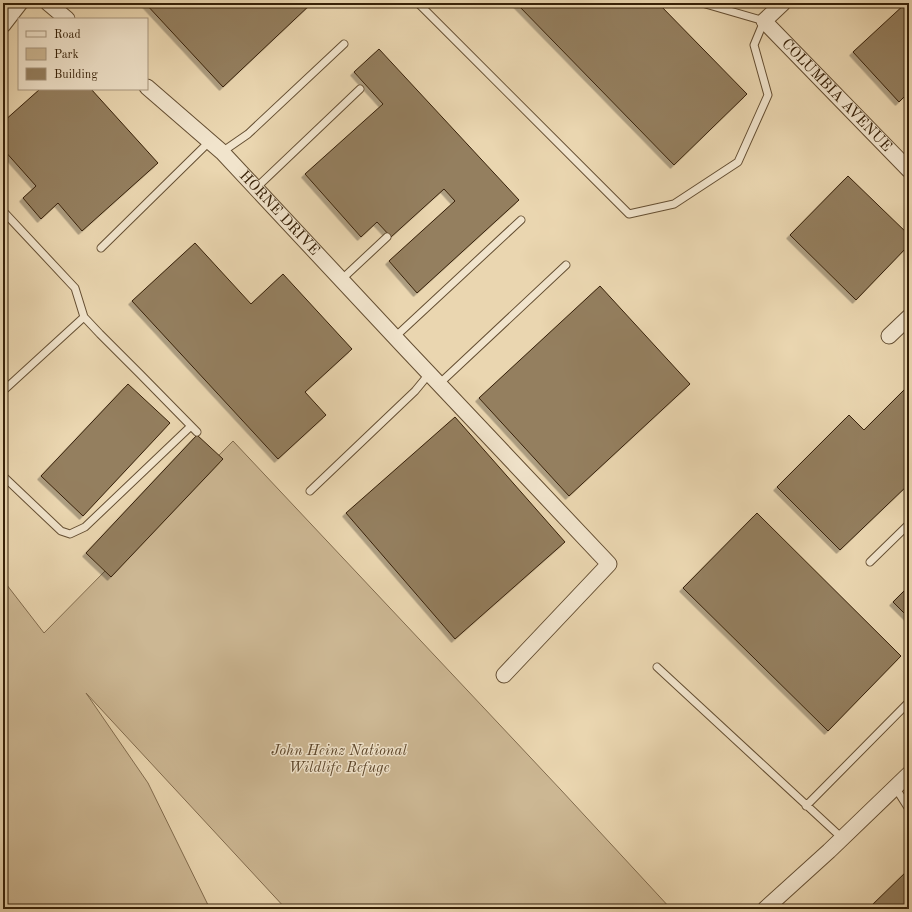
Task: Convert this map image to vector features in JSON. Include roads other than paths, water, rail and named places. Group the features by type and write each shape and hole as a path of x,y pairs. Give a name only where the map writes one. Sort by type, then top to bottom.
{"street":[{"path":"3,25 20,3"},
{"path":"48,3 66,18"},
{"path":"764,21 783,3"},
{"name":"COLUMBIA AVENUE","path":"764,21 909,170"},
{"name":"HORNE DRIVE","path":"148,88 222,152 609,564 504,675"},
{"path":"889,336 909,317"},
{"path":"765,909 909,774"}],"lane":[{"path":"418,3 630,214 674,204 738,162 768,95 754,45 764,21 702,3"},
{"path":"222,152 248,134 344,44"},
{"path":"256,188 360,89"},
{"path":"101,248 210,141"},
{"path":"3,211 75,288 84,317 197,432"},
{"path":"400,343 521,220"},
{"path":"342,280 387,237"},
{"path":"310,491 415,390 434,379 566,264"},
{"path":"3,390 84,317"},
{"path":"3,476 61,531 70,534 85,527 191,426"},
{"path":"870,562 909,524"},
{"path":"657,667 842,838"},
{"path":"806,806 909,702"},
{"path":"895,787 909,809"}],"park label":[{"name":"John Heinz National Wildlife Refuge","path":"339,760"}]}
